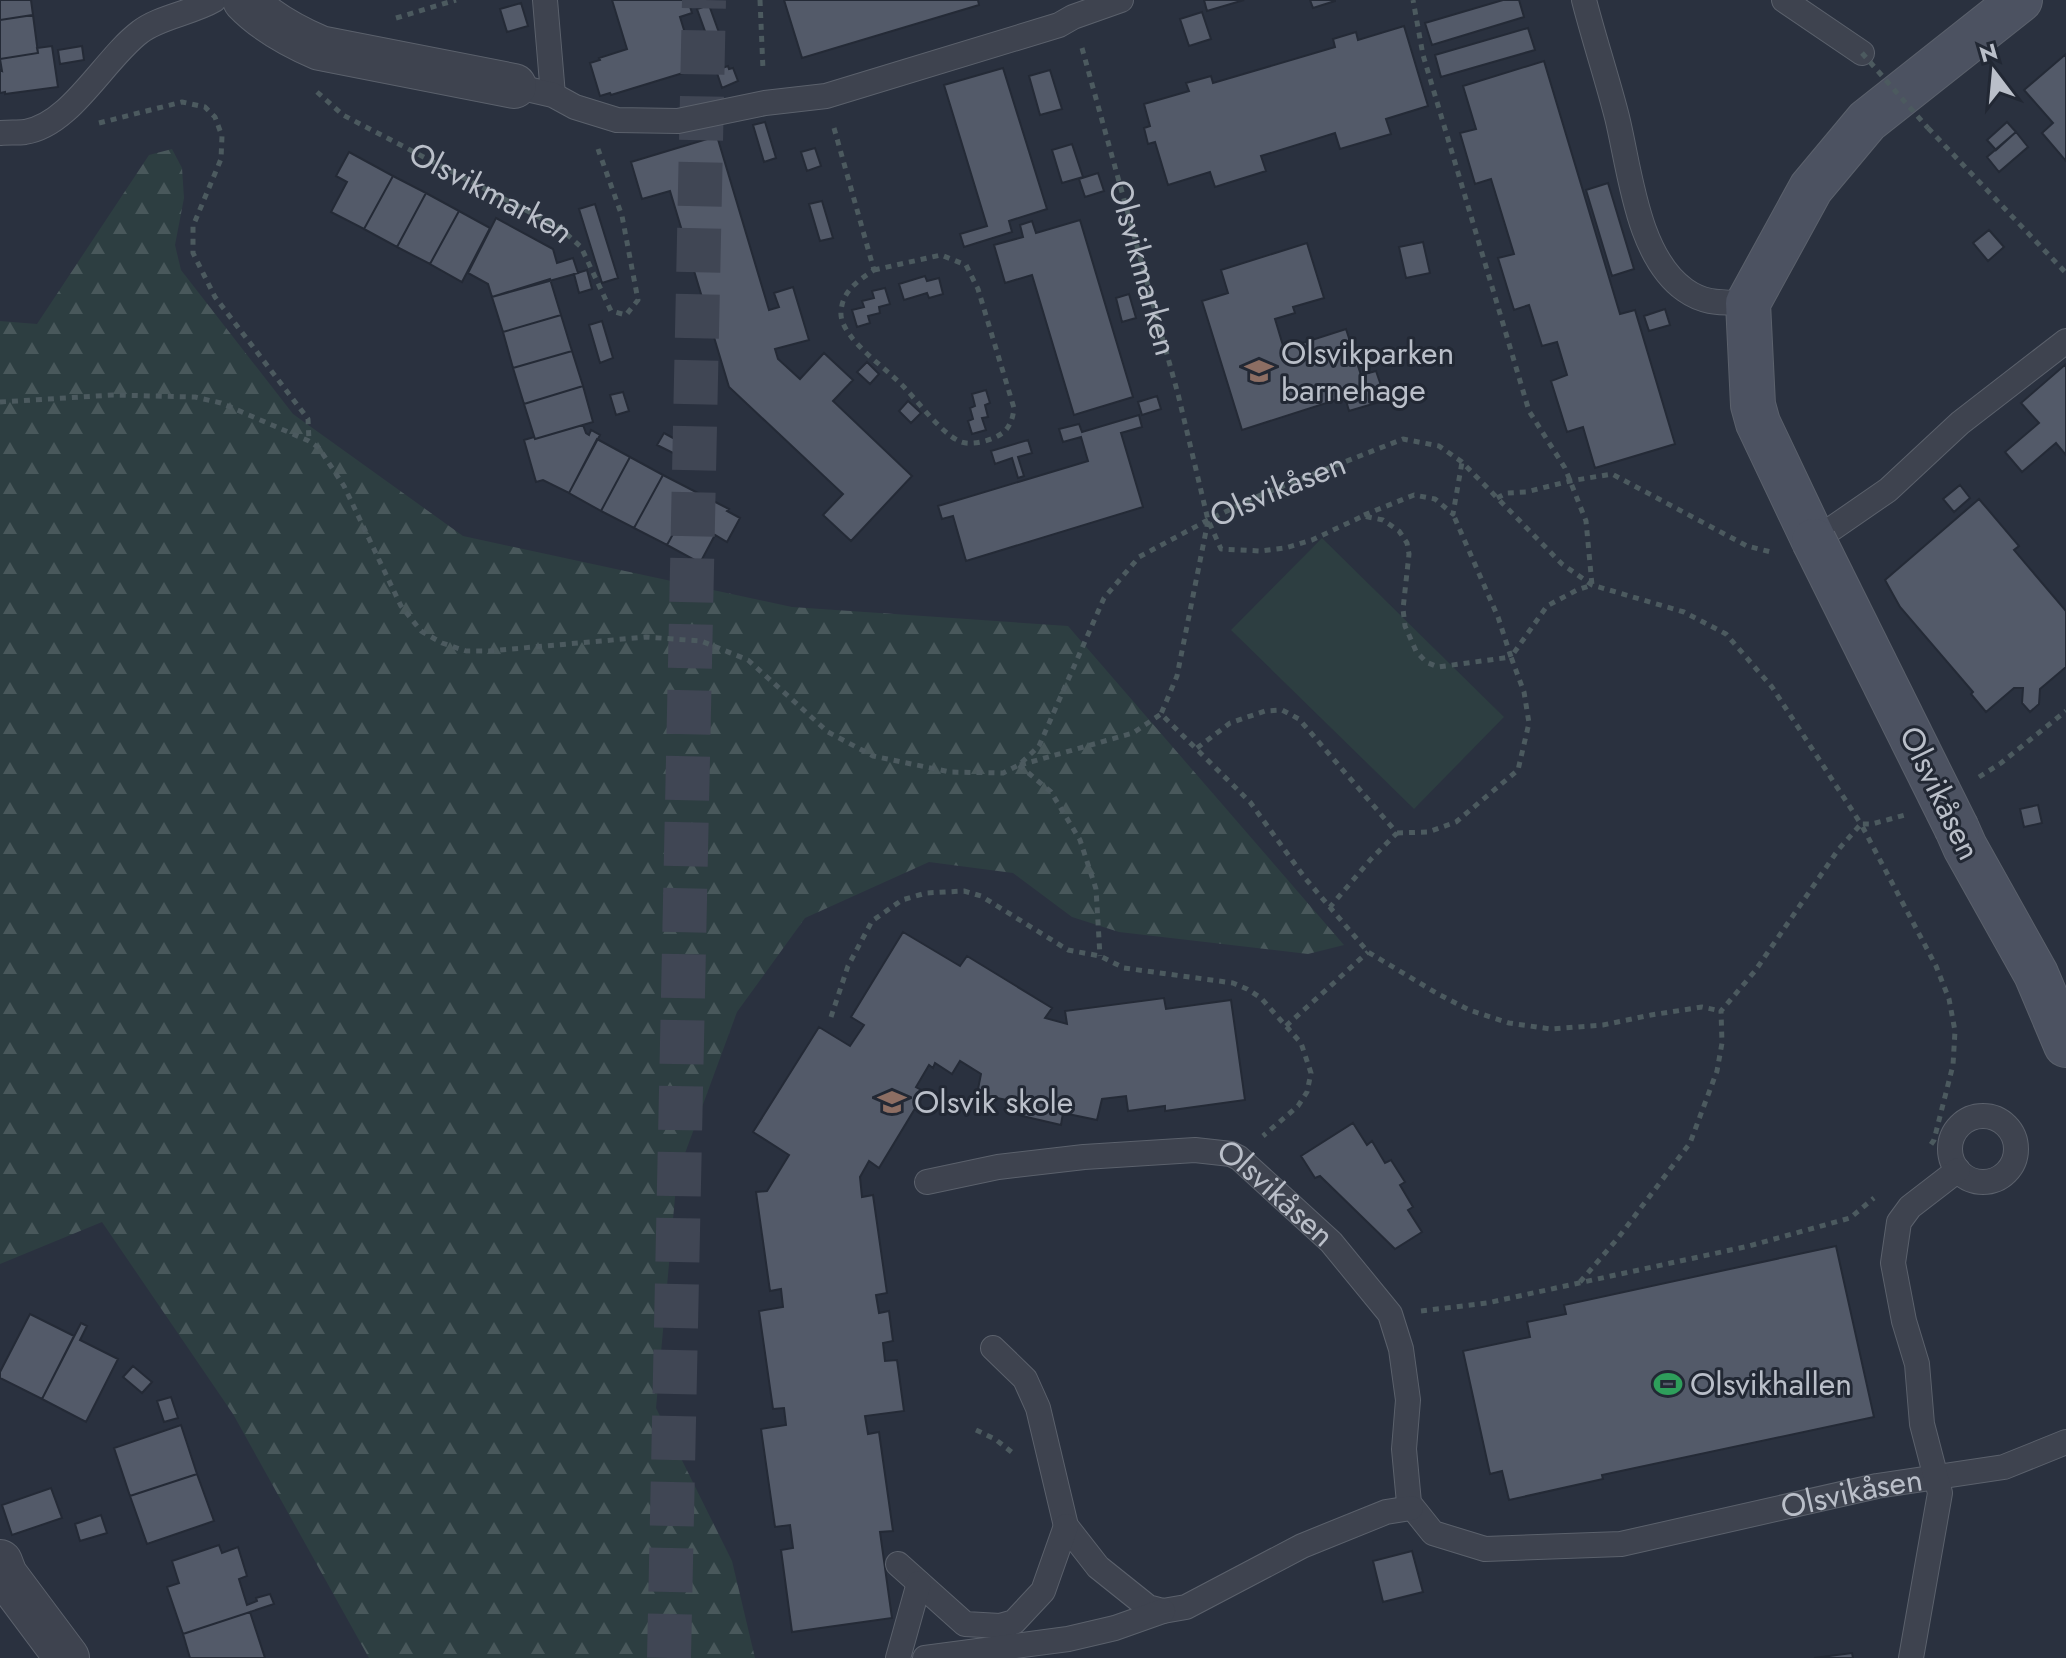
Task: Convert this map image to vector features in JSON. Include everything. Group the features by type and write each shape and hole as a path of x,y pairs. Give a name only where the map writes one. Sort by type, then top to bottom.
{"street":[{"path":"245,0 260,15 320,48 533,91"},
{"path":"1748,303 1811,188 1867,121 2020,0"},
{"name":"Olsvikåsen","path":"1748,303 1753,405 1758,423 1965,847 2036,974 2066,1045"},
{"path":"0,1562 5,1575 67,1658"}],"lane":[{"path":"0,133 28,132 67,111 125,44 144,28 214,0"},
{"path":"545,0 533,91 617,120 678,121 765,103 826,96 1059,25 1071,8 1121,0"},
{"path":"1584,0 1617,118 1637,208 1650,246 1669,275 1684,290 1707,302 1748,303"},
{"path":"1784,0 1862,53"},
{"path":"1814,541 1888,490 1960,423 2066,341"},
{"name":"Olsvikåsen","path":"927,1182 998,1167 1084,1157 1195,1150 1231,1154 1239,1158 1331,1242 1390,1314 1401,1349 1408,1400 1404,1449 1411,1508 1433,1533 1485,1549 1621,1544 1877,1486 2004,1467 2066,1442"},
{"path":"1911,1658 1940,1493 1922,1424 1917,1364 1904,1321 1893,1263 1899,1222 1910,1207 1958,1170"},
{"path":"993,1348 1025,1379 1038,1408 1066,1526 1098,1567 1148,1607 1163,1611"},
{"path":"925,1658 1068,1639 1186,1607 1302,1546 1386,1512 1411,1508"},
{"path":"898,1564 965,1624 1000,1626 1014,1622 1043,1591 1066,1526"},
{"path":"898,1658 919,1583"}],"path":[{"path":"760,0 765,103"},
{"path":"1413,0 1423,55 1529,411 1565,468 1586,521 1592,585 1547,606 1511,657"},
{"name":"Olsvikmarken","path":"1071,8 1178,394 1208,520"},
{"name":"Olsvikmarken","path":"302,40 301,70 309,84 343,115 560,228 581,247 611,311 626,315 638,300 622,216 594,138 596,113"},
{"path":"1862,53 1928,128 2066,273"},
{"path":"826,96 874,270"},
{"path":"49,122 87,127 182,102 205,107 215,117 222,136 221,159 193,226 193,253 215,297 308,419 309,441"},
{"path":"941,255 966,265 978,289 1014,408 1012,420 1004,432 988,440 960,442 854,340 843,324 841,312 845,297 851,285 874,270 941,255"},
{"path":"0,402 113,395 195,397 221,403 319,448 344,486 401,606 421,631 442,643 466,651 489,651 646,637 701,641 748,660 828,732 873,756 950,772 1003,773 1019,765 1133,733 1161,714 1177,676 1208,520"},
{"name":"Olsvikåsen","path":"1511,657 1438,667 1426,662 1416,651 1405,626 1403,609 1409,554 1407,543 1399,531 1383,520 1363,516 1312,540 1261,551 1221,549 1208,520 1263,494 1403,439 1439,446 1462,462 1562,564 1592,585 1684,612 1726,634 1772,687 1861,824 1912,814"},
{"path":"1453,514 1462,462"},
{"path":"1497,498 1507,493 1612,474 1747,546 1771,552 1789,551 1814,541"},
{"path":"1330,907 1397,833 1428,832 1456,822 1518,770 1529,723 1524,692 1498,617 1453,514 1435,499 1414,495 1363,516"},
{"path":"1019,765 1039,746 1104,598 1139,557 1208,520"},
{"path":"1197,748 1230,723 1265,711 1282,710 1299,719 1397,833"},
{"name":"Olsvikåsen","path":"1977,778 2001,763 2066,711"},
{"path":"1161,714 1250,802 1305,878 1368,952 1469,1010 1509,1023 1551,1029 1603,1025 1702,1007 1721,1011"},
{"path":"1019,765 1051,792 1080,840 1096,889 1100,956"},
{"path":"1580,1282 1618,1238 1690,1143 1717,1071 1722,1043 1721,1011 1755,971 1838,850 1861,824 1936,966 1949,999 1955,1031 1953,1065 1934,1140 1922,1158"},
{"path":"831,1017 848,966 872,921 902,900 926,893 964,891 981,896 1068,950 1100,956 1124,968 1233,983 1261,998 1301,1043 1311,1073 1307,1092 1298,1106 1239,1158"},
{"path":"1286,1026 1368,952"},
{"path":"1390,1314 1487,1303 1749,1246 1850,1218 1874,1198"}],"green space":[{"path":"172,149 182,168 184,198 175,245 181,270 293,414 463,536 792,607 1068,626 1344,945 1308,954 1119,932 1072,917 1013,873 929,862 805,918 737,1012 677,1175 656,1408 732,1561 755,1658 369,1658 233,1414 102,1222 0,1264 0,321 37,324 149,155"},
{"path":"1322,538 1504,717 1414,809 1231,630"}],"building":[{"path":"0,0 31,0 33,15 0,20"},
{"path":"612,0 688,0 692,13 680,17 696,69 600,96 590,63 627,49"},
{"path":"784,0 978,0 979,5 802,58"},
{"path":"1204,0 1244,0 1207,11"},
{"path":"1310,0 1335,0 1335,1 1313,8"},
{"path":"1503,0 1519,0 1524,17 1432,45 1425,23"},
{"path":"521,3 528,26 507,32 500,9"},
{"path":"709,5 722,41 710,45 697,9"},
{"path":"1202,12 1211,39 1189,46 1180,19"},
{"path":"33,15 38,53 0,59 0,20"},
{"path":"1404,26 1428,106 1386,119 1391,134 1340,149 1335,133 1261,156 1266,171 1215,187 1210,172 1168,185 1155,142 1148,144 1144,128 1150,126 1144,104 1189,91 1186,83 1211,76 1213,83 1335,47 1333,39 1356,32 1358,40"},
{"path":"1528,28 1535,50 1441,77 1435,55"},
{"path":"52,46 58,87 0,93 0,59 38,53 37,48"},
{"path":"82,46 84,60 60,64 58,50"},
{"path":"2066,54 2066,161 2042,133 2053,123 2024,90"},
{"path":"1544,61 1620,314 1635,310 1675,444 1595,468 1583,427 1567,432 1551,381 1567,375 1557,342 1542,346 1529,305 1514,310 1498,258 1514,254 1491,179 1475,184 1460,133 1476,129 1463,86"},
{"path":"728,66 729,69 733,68 738,81 722,88 716,70"},
{"path":"1003,68 1047,209 1009,221 1012,232 964,247 960,234 987,226 944,85"},
{"path":"1050,70 1062,109 1040,115 1029,76"},
{"path":"765,122 776,158 764,162 753,125"},
{"path":"2007,122 2016,132 1996,150 1987,140"},
{"path":"2016,132 2028,147 1999,172 1987,157"},
{"path":"717,136 769,310 779,307 774,293 793,287 809,340 775,349 778,359 800,379 824,353 853,380 833,401 912,476 851,541 823,515 843,494 729,387 670,191 642,199 631,162"},
{"path":"1072,144 1083,177 1062,183 1052,150"},
{"path":"815,148 821,166 807,171 801,152"},
{"path":"349,152 393,176 364,229 331,212 347,182 336,176"},
{"path":"1098,173 1104,191 1085,197 1079,179"},
{"path":"393,176 426,193 397,247 364,229"},
{"path":"1608,183 1634,269 1612,276 1586,190"},
{"path":"426,193 459,211 430,264 397,247"},
{"path":"822,201 833,238 820,241 809,204"},
{"path":"595,204 618,278 602,283 579,209"},
{"path":"459,211 490,228 462,282 430,264"},
{"path":"496,218 553,249 557,263 573,258 578,273 492,297 488,284 468,273"},
{"path":"1080,220 1133,397 1074,415 1032,275 1005,283 994,245 1023,237 1020,225 1032,221 1036,233"},
{"path":"1989,230 2004,247 1988,261 1973,243"},
{"path":"1423,242 1430,273 1406,278 1399,247"},
{"path":"1307,243 1324,298 1293,307 1295,313 1275,319 1284,349 1346,329 1361,375 1376,371 1386,400 1349,411 1345,397 1242,430 1202,301 1228,293 1221,270"},
{"path":"587,270 592,289 579,293 574,274"},
{"path":"925,276 927,281 939,278 943,294 929,298 927,293 904,300 899,284"},
{"path":"550,279 561,315 503,332 492,297"},
{"path":"885,288 890,304 879,307 880,313 868,316 870,323 857,327 852,310 864,307 862,301 874,298 872,291"},
{"path":"1129,294 1136,318 1122,322 1116,298"},
{"path":"1665,309 1670,325 1649,331 1644,316"},
{"path":"561,315 572,351 513,368 503,332"},
{"path":"602,321 613,358 600,363 589,325"},
{"path":"572,351 583,386 524,404 513,368"},
{"path":"867,362 879,374 870,384 857,372"},
{"path":"2066,364 2066,455 2056,443 2022,472 2005,452 2039,423 2021,403"},
{"path":"583,386 593,422 535,439 524,404"},
{"path":"986,390 990,403 985,405 988,417 982,418 986,430 972,434 968,421 973,419 970,408 975,406 972,394"},
{"path":"623,392 629,411 616,415 610,395"},
{"path":"1157,396 1161,409 1142,415 1138,402"},
{"path":"908,401 921,413 911,423 899,411"},
{"path":"1139,415 1142,427 1121,433 1143,507 966,561 953,516 942,519 938,506 1088,461 1081,437 1063,442 1059,429 1079,424 1082,432"},
{"path":"583,425 589,435 591,430 600,435 569,493 543,480 536,482 524,440"},
{"path":"664,433 697,451 691,462 657,445"},
{"path":"597,439 630,457 601,511 569,493"},
{"path":"1028,440 1032,453 1018,457 1024,476 1018,478 1012,458 995,464 991,451"},
{"path":"630,457 663,475 634,528 601,511"},
{"path":"663,475 696,492 667,545 634,528"},
{"path":"1960,485 1970,498 1954,512 1943,499"},
{"path":"696,492 740,518 727,542 715,535 700,563 667,545"},
{"path":"1979,499 2019,546 2014,550 2066,611 2066,667 2040,689 2039,704 2030,712 2022,703 2023,688 2014,688 1986,712 1971,694 1973,692 1900,607 1885,580"},
{"path":"2038,805 2042,823 2024,827 2020,809"},
{"path":"903,932 960,966 967,956 1052,1008 1045,1018 1067,1024 1065,1011 1164,998 1166,1009 1231,1000 1245,1100 1165,1111 1165,1106 1128,1111 1126,1096 1102,1099 1097,1120 1063,1113 1061,1125 1010,1113 1012,1101 977,1094 981,1074 960,1061 952,1074 935,1063 933,1068 929,1065 916,1087 925,1092 879,1168 869,1161 860,1177 862,1197 873,1195 887,1293 876,1295 879,1313 889,1311 893,1341 883,1343 885,1361 897,1360 904,1411 865,1416 868,1434 879,1432 893,1531 880,1532 892,1618 792,1632 781,1550 793,1548 790,1525 775,1527 761,1429 786,1425 784,1408 773,1409 759,1311 783,1307 781,1289 770,1291 756,1192 767,1191 789,1155 753,1132 819,1027 850,1046 864,1025 851,1017"},
{"path":"1353,1123 1367,1145 1372,1141 1385,1163 1391,1160 1405,1182 1400,1185 1413,1207 1408,1210 1422,1232 1395,1249 1320,1176 1315,1178 1301,1156"},
{"name":"Olsvikhallen","path":"1836,1246 1874,1417 1602,1475 1603,1479 1509,1500 1502,1471 1490,1474 1463,1351 1530,1337 1527,1322 1566,1314 1564,1305"},
{"path":"30,1314 74,1336 42,1399 0,1378 0,1372"},
{"path":"81,1323 87,1326 80,1340 118,1359 86,1422 42,1399"},
{"path":"133,1366 152,1382 142,1393 123,1377"},
{"path":"171,1397 178,1418 164,1422 157,1401"},
{"path":"181,1425 197,1474 130,1496 114,1448"},
{"path":"197,1474 214,1521 147,1544 130,1496"},
{"path":"51,1488 62,1518 12,1535 2,1505"},
{"path":"101,1515 107,1533 80,1541 75,1524"},
{"path":"219,1545 222,1553 238,1547 247,1576 239,1579 247,1605 257,1601 256,1598 270,1594 274,1604 183,1634 167,1587 179,1583 172,1561"},
{"path":"1412,1551 1423,1592 1383,1602 1373,1561"},
{"path":"250,1612 265,1658 190,1658 183,1634"},
{"path":"1852,1653 1853,1658 1814,1658"}],"tunnel":[{"path":"669,1658 704,0"}],"place":[{"name":"Olsvikparken barnehage","path":"1259,371"},
{"name":"Olsvik skole","path":"892,1102"},
{"name":"Olsvikhallen","path":"1668,1384"}]}
